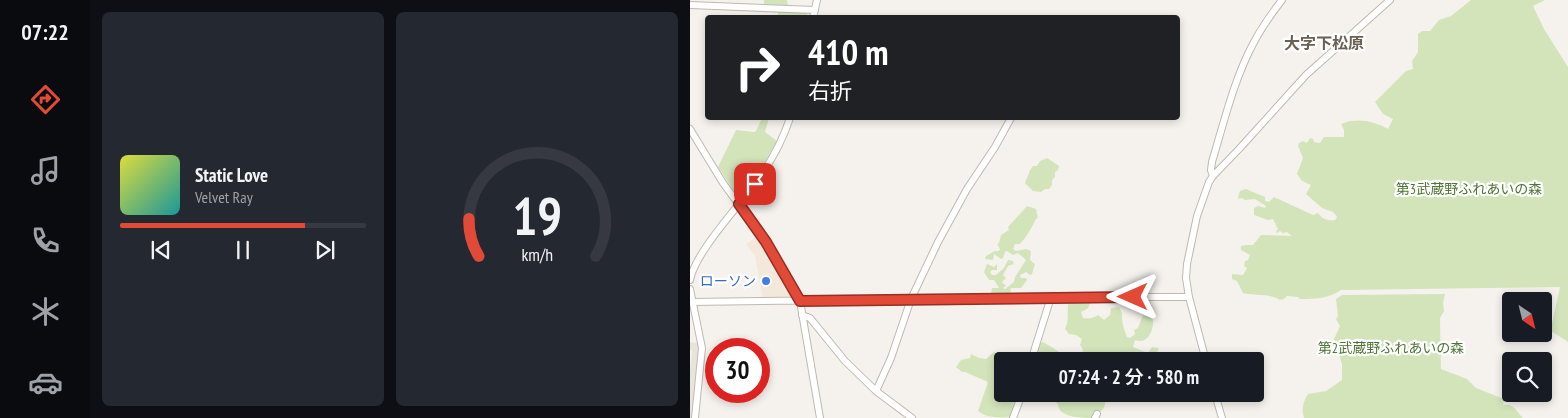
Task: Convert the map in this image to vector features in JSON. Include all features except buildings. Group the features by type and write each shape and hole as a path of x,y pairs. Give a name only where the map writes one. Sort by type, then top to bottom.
{"street":[{"path":"690,5 814,14 817,0"},
{"path":"1213,176 1211,170 1212,162 1232,95 1246,57 1254,40 1282,0"},
{"path":"1204,352 1186,284 1187,264 1206,189 1213,176 1306,75 1390,0"},
{"path":"690,280 693,270 715,235 769,163 781,142 789,120"},
{"path":"876,391 911,299 938,242 1010,120"},
{"path":"690,129 723,183 766,242 800,301 820,418"},
{"path":"690,289 691,302 702,348 695,418"},
{"path":"1034,352 1051,297"},
{"path":"691,302 1189,297"},
{"path":"802,315 810,318 834,349 876,391 912,418"},
{"path":"690,325 698,326"},
{"path":"1013,418 1019,402"},
{"path":"1217,402 1222,418"}],"shaded area":[{"path":"758,236 794,298 763,299 755,256 746,244"},
{"path":"690,342 700,343 692,418 690,418 692,351 690,349"}],"green space":[{"path":"764,0 787,0 789,11 806,12 807,15 778,15 778,12 764,10"},
{"name":"第3武蔵野ふれあいの森","path":"1471,0 1545,0 1533,6 1544,29 1568,67 1568,342 1552,332 1560,287 1341,290 1321,298 1300,299 1287,296 1280,300 1267,296 1243,293 1237,281 1232,279 1232,274 1243,275 1247,268 1244,266 1245,261 1248,260 1250,255 1241,250 1241,246 1253,245 1261,235 1292,236 1287,232 1283,233 1280,231 1277,233 1278,229 1273,219 1268,220 1254,215 1254,208 1258,206 1265,208 1266,206 1255,199 1239,199 1240,191 1246,189 1265,197 1265,201 1269,202 1274,197 1313,215 1318,213 1325,219 1335,220 1337,217 1333,212 1322,208 1306,194 1311,185 1302,181 1297,174 1303,158 1298,146 1299,143 1303,141 1307,143 1310,138 1314,142 1320,143 1324,137 1344,137 1344,130 1341,124 1359,120 1371,122 1388,129 1393,119 1383,114 1375,102 1406,71 1413,69 1412,61 1418,52 1418,34 1422,31 1430,31 1439,20 1451,16"},
{"path":"761,120 768,120 765,132 777,141 754,180 737,196 718,167 736,130 756,131"},
{"path":"1047,158 1059,166 1052,180 1052,185 1049,189 1041,192 1033,191 1025,183 1030,170 1033,166 1037,166 1040,161"},
{"path":"1027,206 1036,209 1038,218 1020,244 1015,244 1013,249 1016,251 1026,249 1031,251 1030,260 1035,264 1032,274 1030,275 1026,272 1020,275 1021,278 1026,278 1027,280 1021,288 1011,288 1010,294 996,295 991,293 992,288 999,288 994,280 989,280 984,272 987,264 994,267 997,264 997,270 990,272 992,275 996,275 1004,268 1008,260 1013,261 1014,264 1008,266 1003,275 1006,278 1002,282 1006,286 1003,288 1005,289 1014,282 1015,277 1026,260 1018,253 1013,255 1007,251 1001,259 994,254 993,260 985,259 986,256 999,251 1000,249 997,244 1001,235 1009,230 1008,227"},
{"name":"第2武蔵野ふれあいの森","path":"1445,294 1444,311 1440,318 1441,369 1467,379 1476,388 1502,398 1503,405 1512,406 1523,418 1304,418 1303,406 1308,394 1326,391 1342,380 1342,364 1334,339 1340,326 1336,319 1338,316 1336,299 1342,295"},
{"path":"1069,301 1090,302 1089,306 1081,312 1083,318 1093,318 1098,315 1104,320 1110,315 1111,308 1119,307 1127,337 1130,338 1135,334 1134,330 1138,328 1143,315 1153,318 1153,327 1150,335 1144,340 1135,340 1133,347 1146,352 1083,352 1080,345 1082,339 1076,335 1069,334 1065,329"},
{"path":"1043,342 1059,352 1032,352 1033,347"},
{"path":"1152,347 1159,348 1157,352 1149,352"},
{"path":"994,352 994,402 1015,402 1013,404 1016,409 1012,417 994,417 978,411 988,382 962,372 956,367 961,360 970,358 971,354 986,359"},
{"path":"1055,402 1105,402 1104,408 1095,418 1066,415 1059,409 1058,404"}],"place":[{"name":"ローソン","path":"766,281"}],"district":[{"name":"大字下松原","path":"1324,43"}],"route":[{"path":"755,184 739,204 766,242 800,301 1133,297"}]}
